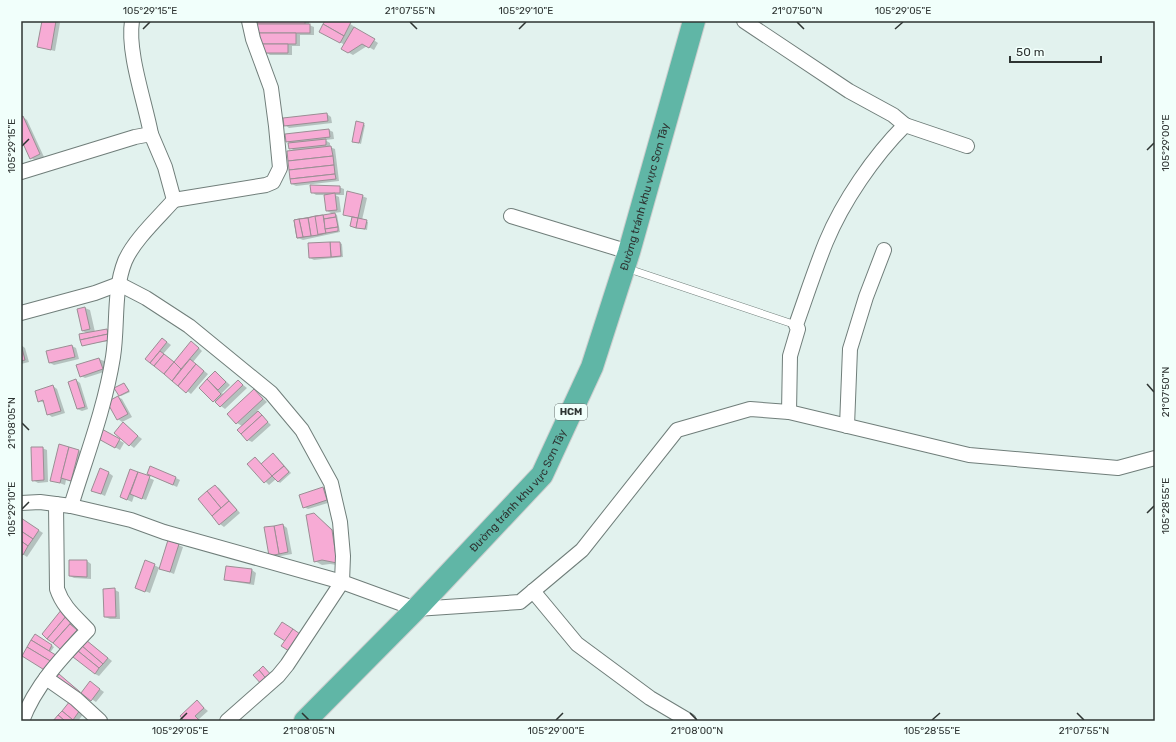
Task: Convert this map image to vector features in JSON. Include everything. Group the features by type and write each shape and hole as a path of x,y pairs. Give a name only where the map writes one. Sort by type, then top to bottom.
{"highway":[{"name":"Đường tránh khu vực Sơn Tây","path":"305,721 416,609 542,475 592,367 616,286 626,259 694,21"}],"street":[{"path":"132,21 130,31 134,57 151,134 165,168 174,200"},
{"path":"71,506 102,407 113,357 119,284 126,261 135,245 174,200 266,186 273,182 280,168 271,88 253,39 249,21"},
{"path":"744,21 849,91 893,115 905,125 967,146"},
{"path":"789,412 790,356 798,329 796,325 824,246 845,205 883,149 905,125"},
{"path":"21,172 135,137 151,134"},
{"path":"511,216 626,259"},
{"path":"847,426 850,349 866,297 884,250"},
{"path":"21,313 95,293 119,284 146,298 188,326 271,393 302,430 331,483 340,522 343,556 342,582 287,665 278,676 227,721"},
{"path":"21,503 40,502 71,506 131,520 164,532 342,582 416,609 520,602 582,550 677,430 750,409 789,412 969,455 1118,468 1155,458"},
{"path":"22,721 29,702 46,678 88,630 60,599 58,590 56,504"},
{"path":"533,591 577,644 650,698 689,721"},
{"path":"46,678 76,699 100,721"}],"lane":[{"path":"626,259 796,325"}],"building":[{"path":"42,21 56,21 51,50 37,47"},
{"path":"257,21 305,21 305,24 257,24"},
{"path":"325,21 351,22 344,36 323,24"},
{"path":"257,24 310,24 310,33 257,33"},
{"path":"323,24 344,36 340,43 319,32"},
{"path":"354,27 375,39 369,48 362,44 348,53 341,49"},
{"path":"257,33 296,33 296,44 262,44"},
{"path":"262,44 288,44 288,53 265,53"},
{"path":"327,113 328,121 284,126 283,118"},
{"path":"23,116 40,154 30,159 21,139 21,117"},
{"path":"356,121 364,123 359,143 352,142"},
{"path":"329,129 330,137 286,142 285,134"},
{"path":"326,139 326,145 289,149 288,143"},
{"path":"331,146 333,156 288,161 287,151"},
{"path":"333,156 334,165 289,170 288,161"},
{"path":"334,165 335,174 290,179 289,170"},
{"path":"335,174 336,179 291,184 290,179"},
{"path":"310,185 340,186 340,193 311,193"},
{"path":"347,191 363,195 358,218 343,215"},
{"path":"335,193 337,210 326,211 324,195"},
{"path":"335,213 336,217 324,219 323,215"},
{"path":"323,215 326,233 318,235 315,216"},
{"path":"323,215 326,233 297,238 294,220"},
{"path":"315,216 318,235 311,236 308,218"},
{"path":"336,217 338,227 325,229 324,219"},
{"path":"352,217 358,218 356,228 350,226"},
{"path":"308,218 311,236 303,237 299,219"},
{"path":"358,218 367,220 365,229 356,228"},
{"path":"299,219 303,237 297,238 294,220"},
{"path":"338,227 338,231 326,233 325,229"},
{"path":"330,242 340,242 341,256 331,257"},
{"path":"330,242 331,257 309,258 308,243"},
{"path":"85,307 90,329 82,331 77,309"},
{"path":"107,329 108,334 80,340 79,334"},
{"path":"108,334 109,340 82,346 80,340"},
{"path":"162,338 167,342 150,363 145,359"},
{"path":"191,341 199,348 181,369 174,362"},
{"path":"21,344 25,360 21,361"},
{"path":"72,345 75,357 49,363 46,351"},
{"path":"160,351 164,354 154,366 150,363"},
{"path":"164,354 174,362 164,374 154,366"},
{"path":"99,358 103,369 80,377 76,365"},
{"path":"190,359 196,364 178,386 172,381"},
{"path":"174,362 181,369 172,381 164,374"},
{"path":"196,364 204,371 186,393 178,386"},
{"path":"215,371 226,382 218,390 207,379"},
{"path":"76,379 85,407 77,409 68,382"},
{"path":"207,379 221,394 213,402 199,388"},
{"path":"238,380 243,385 220,407 215,402"},
{"path":"124,383 129,391 119,396 114,388"},
{"path":"53,385 61,411 47,415 43,400 38,402 35,391"},
{"path":"254,389 263,399 236,424 227,414"},
{"path":"118,396 128,414 117,420 107,402"},
{"path":"258,411 262,415 241,434 237,430"},
{"path":"262,415 268,422 247,441 241,434"},
{"path":"123,422 138,436 129,446 114,433"},
{"path":"100,428 120,439 115,448 95,437"},
{"path":"59,444 69,447 60,483 50,481"},
{"path":"31,447 43,447 44,480 32,481"},
{"path":"69,447 79,450 71,481 61,478"},
{"path":"273,453 284,466 272,476 261,464"},
{"path":"255,457 272,476 264,483 247,464"},
{"path":"150,466 176,477 173,485 147,474"},
{"path":"284,466 289,472 278,482 272,476"},
{"path":"100,468 109,472 101,494 91,491"},
{"path":"130,469 138,472 127,500 120,497"},
{"path":"138,472 150,476 142,499 130,494"},
{"path":"215,485 229,501 221,508 207,491"},
{"path":"323,487 327,500 303,508 299,495"},
{"path":"207,491 221,508 212,516 198,499"},
{"path":"229,501 237,510 219,525 212,516"},
{"path":"314,513 332,530 337,563 322,560 314,562 306,515"},
{"path":"21,518 39,530 33,539 21,531"},
{"path":"283,524 288,552 279,554 274,526"},
{"path":"274,526 279,554 269,556 264,527"},
{"path":"21,531 33,539 28,546 21,541"},
{"path":"168,540 179,544 170,572 159,569"},
{"path":"21,541 28,546 23,555 21,554"},
{"path":"69,560 87,560 87,577 69,576"},
{"path":"145,560 155,564 145,592 135,588"},
{"path":"226,566 252,569 250,583 224,580"},
{"path":"115,588 116,617 104,617 103,589"},
{"path":"62,609 68,614 47,639 42,634"},
{"path":"68,614 74,619 53,643 47,639"},
{"path":"282,622 293,629 285,641 274,634"},
{"path":"70,624 77,630 60,649 53,643"},
{"path":"293,629 300,634 289,651 281,646"},
{"path":"35,634 52,645 49,651 31,640"},
{"path":"31,640 59,657 55,664 27,647"},
{"path":"86,640 108,658 103,664 82,646"},
{"path":"82,646 103,664 99,668 78,651"},
{"path":"27,647 52,662 46,671 22,656"},
{"path":"78,651 99,668 95,674 73,657"},
{"path":"263,666 273,677 268,681 259,670"},
{"path":"259,670 268,681 263,686 253,675"},
{"path":"59,674 80,692 75,698 54,680"},
{"path":"90,681 100,689 91,701 81,693"},
{"path":"197,700 204,708 195,716 200,721 184,721 180,716"},
{"path":"70,701 80,710 73,720 62,711"},
{"path":"62,711 73,720 65,721 58,715"},
{"path":"58,715 65,721 53,721"}]}
